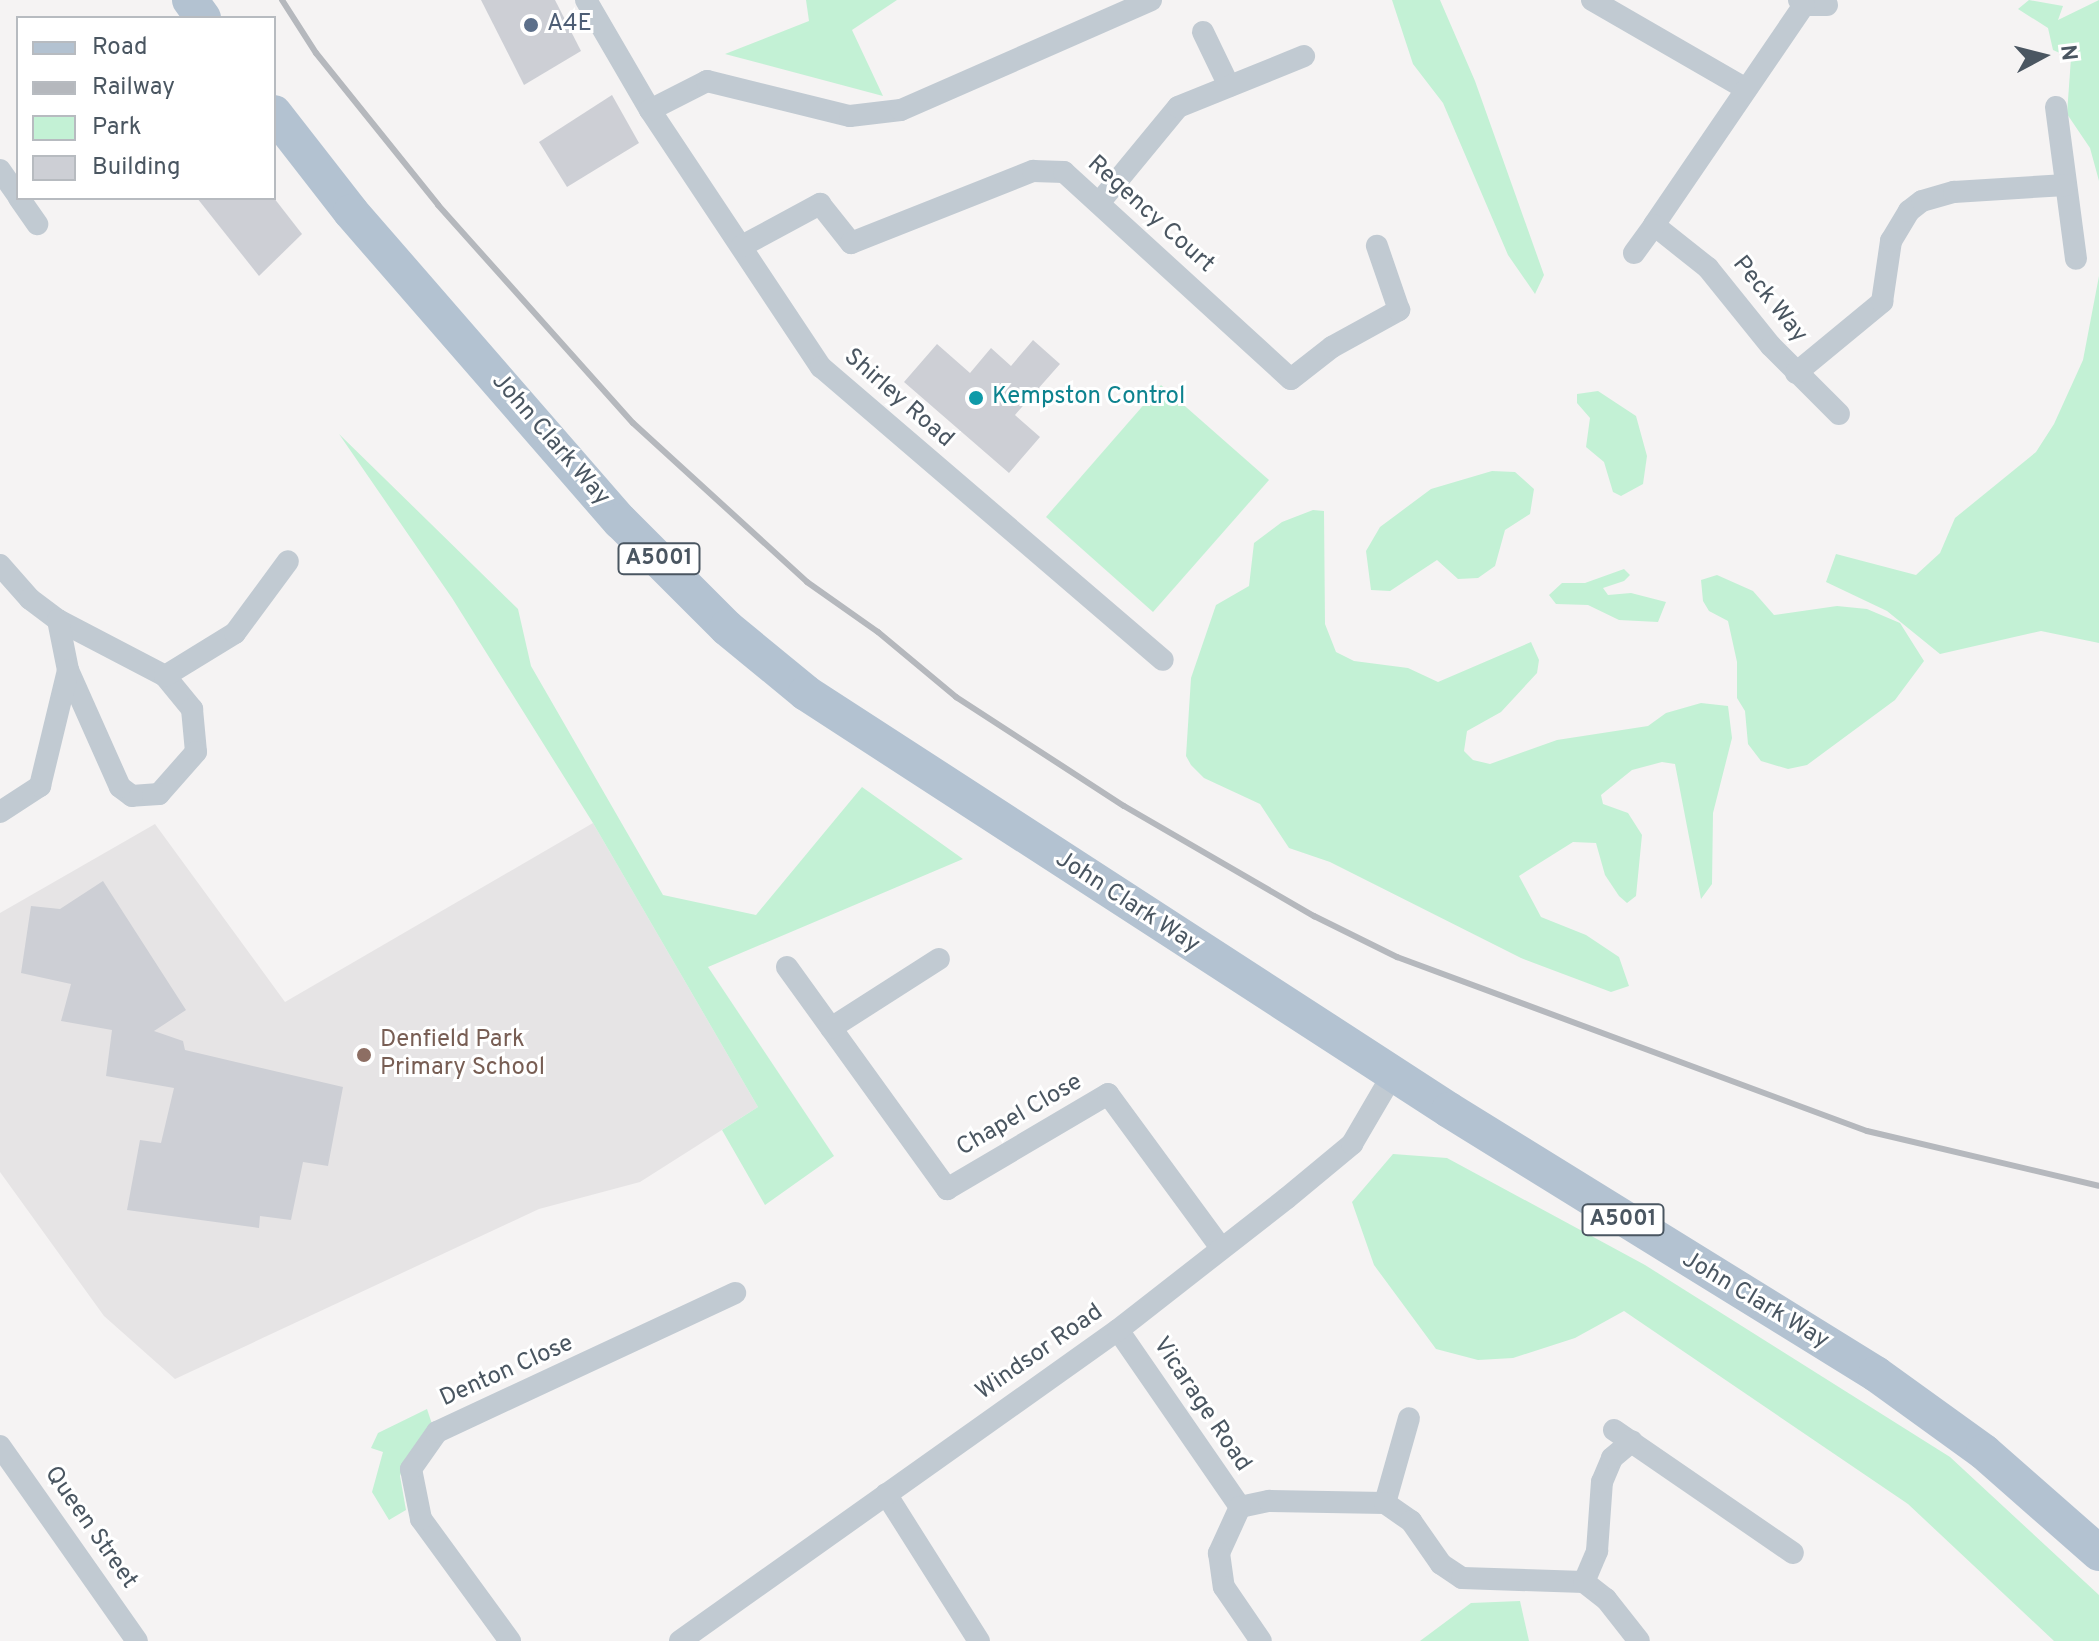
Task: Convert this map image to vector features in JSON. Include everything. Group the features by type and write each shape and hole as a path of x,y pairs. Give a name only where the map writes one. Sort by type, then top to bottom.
{"main road":[{"name":"John Clark Way","path":"276,116 351,212 620,521 727,628 832,712 1732,1289 1876,1374 1984,1452 2099,1553"}],"street":[{"name":"Shirley Road","path":"586,0 650,110 821,367 1163,660"},
{"path":"650,110 707,81 850,116 901,110 1151,0"},
{"path":"1592,0 1746,89"},
{"path":"1634,253 1802,3 1827,5"},
{"path":"1203,32 1229,86"},
{"path":"1099,203 1178,107 1304,56"},
{"path":"2056,107 2076,259"},
{"path":"0,170 16,194"},
{"name":"Regency Court","path":"742,246 820,204 851,243 1033,171 1064,172 1291,379 1332,347 1399,310 1377,246"},
{"path":"1796,373 1882,302 1891,241 1909,211 1922,201 1954,192 2066,185"},
{"path":"20,200 37,224"},
{"name":"Peck Way","path":"1654,225 1708,268 1796,373 1839,414"},
{"path":"165,676 235,633 288,561"},
{"path":"0,565 30,599 58,620 165,676 192,709 196,752 174,783 143,798 120,787 68,670 58,620"},
{"path":"0,812 40,786 68,670"},
{"path":"831,1028 939,959"},
{"name":"Chapel Close","path":"787,967 947,1189 1108,1094 1221,1248"},
{"name":"Windsor Road","path":"680,1641 1118,1330 1352,1144 1394,1072"},
{"name":"Denton Close","path":"510,1641 421,1519 411,1469 437,1432 735,1293"},
{"name":"Vicarage Road","path":"1118,1330 1240,1507 1269,1501 1385,1503"},
{"path":"1409,1418 1385,1503 1411,1521 1441,1564 1462,1578 1584,1582 1606,1599 1639,1641"},
{"path":"1584,1582 1597,1551 1602,1482 1623,1436 1793,1553"},
{"name":"Queen Street","path":"0,1447 137,1641"},
{"path":"886,1494 979,1641"},
{"path":"1240,1507 1219,1553 1224,1587 1261,1641"}],"shaded area":[{"name":"Denfield Park Primary School","path":"593,823 758,1107 640,1182 539,1209 175,1379 104,1316 0,1172 0,913 155,824 285,1002"}],"green space":[{"path":"806,0 897,0 852,30 883,96 725,54 809,21"},
{"path":"1392,0 1440,0 1475,81 1544,275 1535,294 1508,255 1443,103 1413,64"},
{"path":"2029,0 2063,6 2058,20 2099,0 2099,181 2090,148 2067,114 2071,58 2053,50 2048,28 2018,9"},
{"path":"2099,276 2099,643 2041,631 1940,654 1887,611 1826,582 1836,554 1916,575 1940,553 1955,518 2036,452 2054,424 2083,360"},
{"path":"1161,385 1269,480 1153,612 1046,517"},
{"path":"1598,391 1636,416 1647,456 1643,484 1621,496 1613,492 1604,462 1586,447 1590,418 1577,403 1577,394"},
{"path":"339,434 518,609 531,666 663,895 756,915 862,787 963,859 708,967 834,1156 765,1205 722,1130 758,1107 593,823 452,598"},
{"path":"1492,471 1515,472 1534,489 1530,514 1505,530 1495,566 1478,578 1458,579 1437,560 1390,591 1371,590 1366,551 1380,527 1431,489"},
{"path":"1313,510 1324,511 1325,624 1336,652 1354,661 1408,668 1438,682 1531,642 1539,660 1537,673 1501,712 1467,731 1464,751 1473,760 1490,764 1557,740 1648,726 1666,713 1701,703 1728,706 1732,738 1713,813 1712,884 1701,899 1675,764 1662,762 1632,770 1601,795 1603,804 1628,813 1642,835 1636,896 1627,903 1619,896 1605,875 1596,843 1573,842 1519,876 1541,917 1586,935 1619,957 1629,986 1611,992 1521,958 1330,862 1289,848 1260,804 1204,778 1191,765 1186,756 1191,678 1216,605 1249,586 1254,543 1282,522"},
{"path":"1624,569 1630,575 1624,581 1603,588 1608,595 1631,593 1666,602 1658,622 1619,620 1588,605 1556,604 1549,595 1562,583 1585,583"},
{"path":"1717,575 1753,591 1774,615 1837,606 1867,609 1900,623 1924,661 1895,700 1807,765 1788,769 1761,761 1748,744 1745,711 1737,698 1737,662 1728,621 1709,611 1703,601 1701,580"},
{"path":"1393,1154 1447,1158 1645,1265 1950,1457 2099,1595 2099,1641 2054,1641 1908,1504 1624,1311 1575,1338 1513,1358 1478,1360 1436,1349 1374,1265 1352,1202"},
{"path":"427,1409 433,1427 406,1460 400,1476 406,1510 389,1520 372,1492 383,1452 371,1448 378,1433"},
{"path":"1520,1601 1529,1641 1420,1641 1471,1603"}],"building":[{"name":"A4E","path":"481,0 555,0 581,51 524,85"},
{"path":"612,95 639,143 567,187 539,142"},
{"path":"199,200 276,200 302,234 259,276"},
{"name":"Kempston Control","path":"1033,340 1060,364 1015,415 1040,437 1009,473 904,382 937,344 970,373 991,348 1011,366"},
{"path":"103,881 186,1010 154,1031 183,1041 185,1050 343,1087 328,1166 303,1162 291,1220 260,1216 259,1228 127,1210 140,1140 161,1143 174,1088 106,1076 112,1030 61,1021 71,984 21,973 31,906 60,909"}],"railway":[{"path":"282,0 316,53 438,205 633,423 807,582 878,632 956,697 1124,806 1314,916 1397,957 1867,1131 2099,1186"}],"place":[{"name":"A4E","path":"531,25"},
{"name":"Kempston Control","path":"976,398"},
{"name":"Denfield Park Primary School","path":"364,1055"}]}
